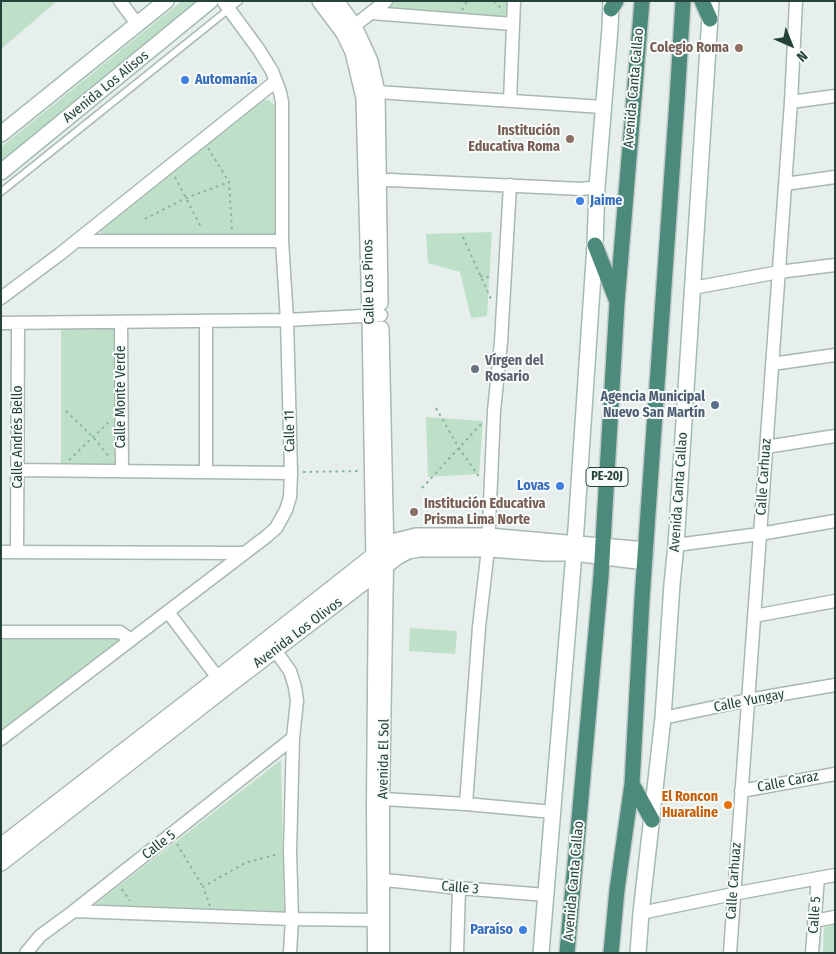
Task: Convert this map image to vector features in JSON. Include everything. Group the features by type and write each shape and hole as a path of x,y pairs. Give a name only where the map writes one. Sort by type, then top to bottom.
{"highway":[{"name":"Avenida Canta Callao","path":"567,953 602,552 617,303 642,1"},
{"name":"Avenida Canta Callao","path":"611,953 616,890 632,784 682,1"},
{"path":"702,1 710,19"},
{"path":"596,245 617,303"},
{"path":"632,784 652,820"}],"street":[{"path":"120,1 137,24"},
{"path":"1,134 166,1"},
{"name":"Avenida Los Alisos","path":"1,172 210,1"},
{"name":"Calle Los Pinos","path":"320,1 344,34 354,52 364,98 376,316 379,552"},
{"name":"Calle Los Pinos","path":"336,1 354,26 370,61 377,92 378,181 372,471 381,569"},
{"path":"354,26 386,1"},
{"path":"510,101 514,1"},
{"name":"Avenida Canta Callao","path":"638,953 663,718 711,1"},
{"name":"Calle Carhuaz","path":"730,953 786,184 796,1"},
{"name":"Calle 11","path":"1,739 267,536 276,528 286,510 290,497 291,473 287,320 282,241 282,102 272,71 230,4"},
{"name":"Avenida Canta Callao","path":"541,953 575,548 596,245 597,187 613,4"},
{"path":"371,13 513,24"},
{"path":"1,298 76,241 276,81"},
{"path":"377,92 603,107"},
{"path":"791,102 835,96"},
{"path":"786,184 835,177"},
{"path":"378,181 582,189 597,187"},
{"path":"466,804 479,627 488,543 494,411 501,342 510,185"},
{"path":"76,241 282,241"},
{"path":"693,288 779,272 835,265"},
{"path":"1,323 287,320 376,316"},
{"path":"206,321 206,472"},
{"name":"Calle Monte Verde","path":"121,322 122,472"},
{"name":"Calle Andrés Bello","path":"18,323 18,552"},
{"path":"772,364 835,354"},
{"path":"766,447 835,436"},
{"path":"18,470 291,473"},
{"path":"676,545 835,522"},
{"name":"Avenida Los Olivos","path":"1,846 379,552 396,541 416,536 488,543 575,548 646,556"},
{"name":"Avenida Los Olivos","path":"1,863 397,557 408,551 419,549 488,543"},
{"path":"1,552 243,553"},
{"name":"Avenida El Sol","path":"374,953 374,920 379,881 383,799 381,569"},
{"name":"Avenida El Sol","path":"381,569 373,804 383,953"},
{"path":"754,616 835,601"},
{"path":"168,612 218,678"},
{"path":"1,632 120,632 132,640"},
{"path":"275,650 290,671 297,700 293,738 290,851 292,919 290,953"},
{"name":"Calle Yungay","path":"663,718 748,700 835,685"},
{"name":"Calle 5","path":"26,953 40,936 74,912 293,738"},
{"name":"Calle Caraz","path":"741,791 835,774"},
{"path":"383,799 553,812"},
{"path":"641,912 835,875"},
{"name":"Calle 5","path":"812,953 818,878"},
{"name":"Calle 3","path":"379,881 546,895"},
{"path":"457,953 459,888"},
{"path":"74,912 374,920"},
{"path":"814,921 835,917"}],"lane":[{"path":"2,190 230,4"}],"path":[{"path":"203,139 229,182 233,241"},
{"path":"170,166 208,241"},
{"path":"145,219 186,198 229,182"},
{"path":"463,238 491,299"},
{"path":"436,408 459,448 490,491"},
{"path":"58,471 121,409"},
{"path":"66,411 93,437 122,472"},
{"path":"422,488 494,411"},
{"path":"291,473 372,471"},
{"path":"172,834 203,887 214,916"},
{"path":"203,887 245,863 290,851"},
{"path":"116,879 138,914"}],"green space":[{"path":"1,1 55,1 56,2 1,49"},
{"path":"182,1 203,1 1,162 1,147"},
{"path":"396,1 510,1 509,21 386,9"},
{"path":"259,100 269,100 275,106 277,235 104,236 98,229"},
{"path":"492,232 487,316 471,318 460,272 428,263 426,234"},
{"path":"61,328 117,328 117,467 61,467"},
{"path":"426,417 483,421 479,474 428,477"},
{"path":"410,628 457,631 455,654 409,651"},
{"path":"1,636 117,636 121,642 1,734"},
{"path":"281,760 284,911 93,906"},
{"path":"835,925 835,953 823,953 824,927"}],"place":[{"name":"Colegio Roma","path":"739,48"},
{"name":"Automanía","path":"185,80"},
{"name":"Institución Educativa Roma","path":"570,139"},
{"name":"Jaime","path":"580,201"},
{"name":"Vírgen del Rosario","path":"475,369"},
{"name":"Agencia Municipal Nuevo San Martín","path":"715,405"},
{"name":"Lovas","path":"560,486"},
{"name":"Institución Educativa Prisma Lima Norte","path":"414,512"},
{"name":"El Roncon Huaraline","path":"728,805"},
{"name":"Paraíso","path":"523,930"}]}
